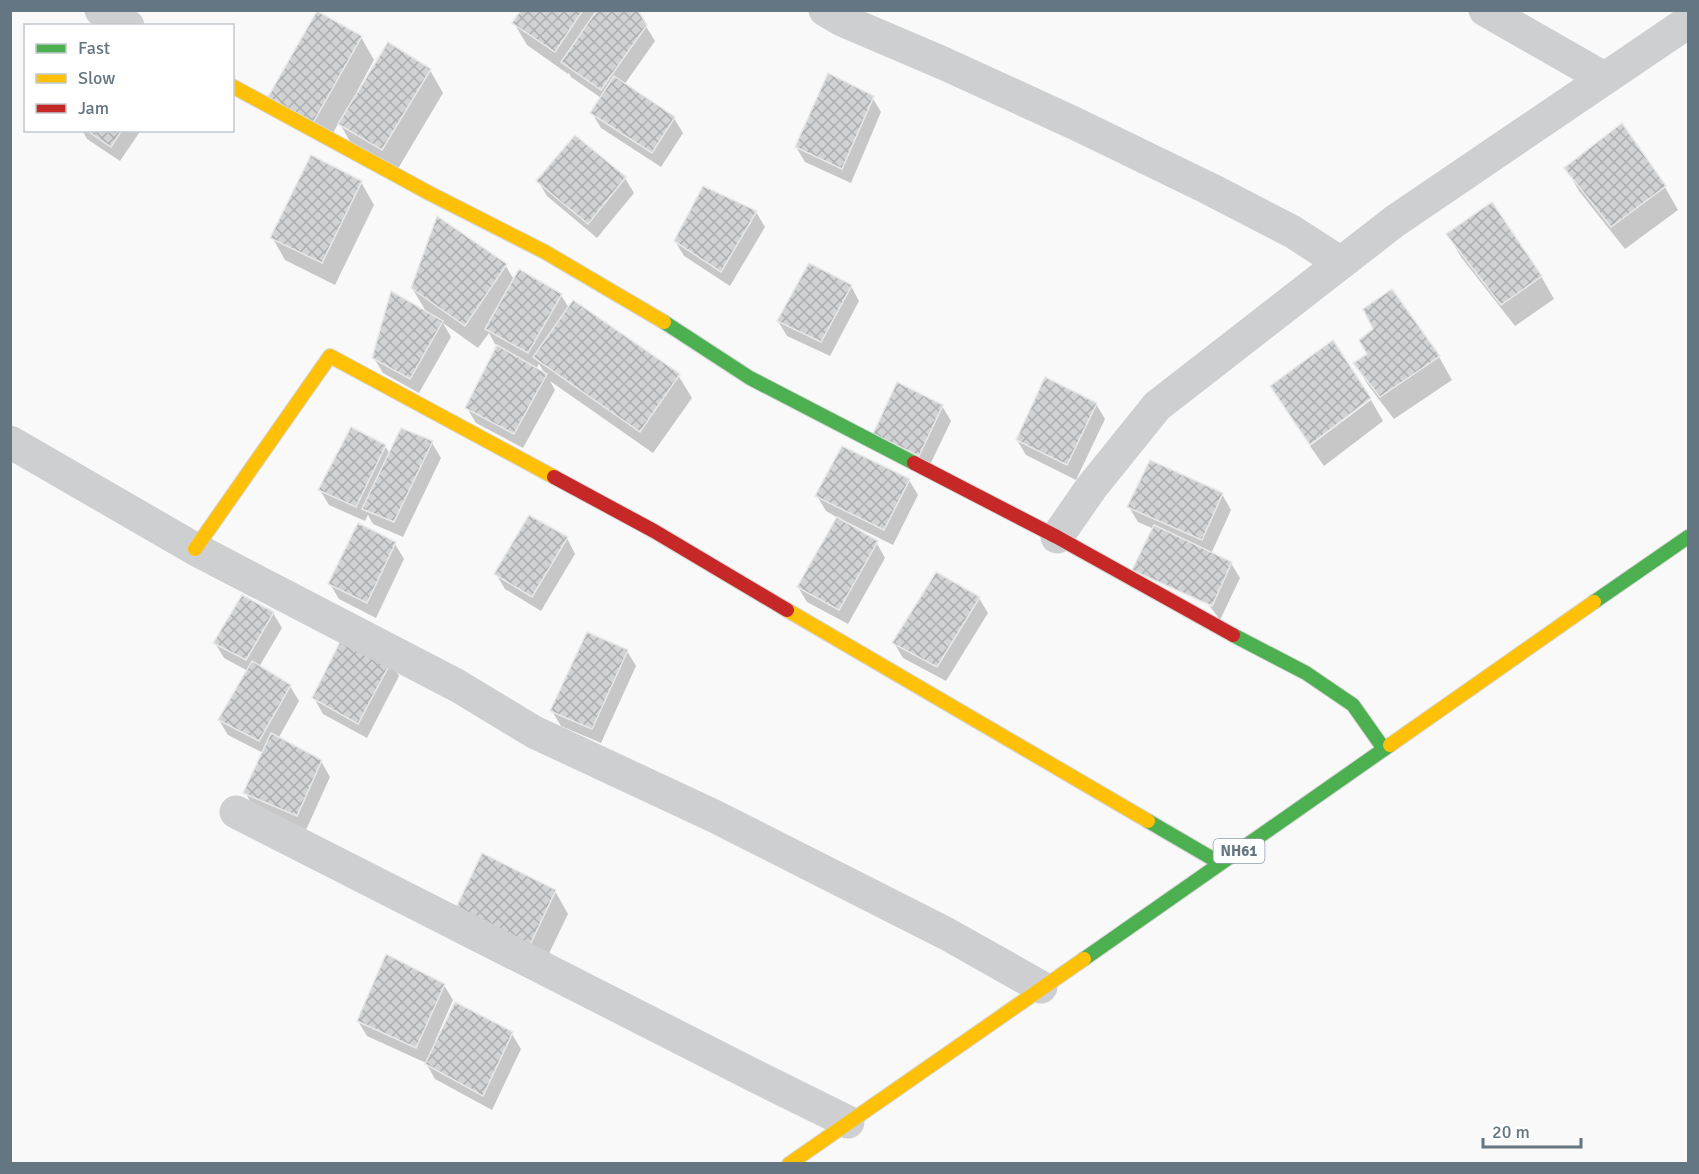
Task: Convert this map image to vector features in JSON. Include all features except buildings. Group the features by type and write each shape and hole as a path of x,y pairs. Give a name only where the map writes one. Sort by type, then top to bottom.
{"main road":[{"path":"234,87 429,193 545,252 674,328 750,378 1057,537 1197,616 1306,673 1353,705 1384,749"},
{"path":"195,549 330,356 654,531 1220,863"},
{"name":"NH61","path":"789,1164 1689,537"}],"street":[{"path":"101,10 125,24"},
{"path":"825,10 842,20 1076,124 1200,184 1293,232 1341,263"},
{"path":"1485,10 1604,78"},
{"path":"1057,537 1091,488 1157,406 1395,221 1689,22"},
{"path":"10,442 195,549 458,686 534,732 714,816 947,934 1041,987"},
{"path":"236,812 848,1122"}],"traffic: fast":[{"path":"664,322 750,378 914,463"},
{"path":"1594,602 1688,537"},
{"path":"1233,635 1306,673 1353,705 1384,749"},
{"path":"1084,959 1390,745"},
{"path":"1148,821 1220,863"}],"traffic: slow":[{"path":"234,87 429,193 545,252 664,322"},
{"path":"195,549 330,356 554,477"},
{"path":"1390,745 1594,602"},
{"path":"787,610 1148,821"},
{"path":"789,1164 1084,959"}],"traffic: jam":[{"path":"914,463 1057,537 1233,635"},
{"path":"554,477 654,531 787,610"}]}
